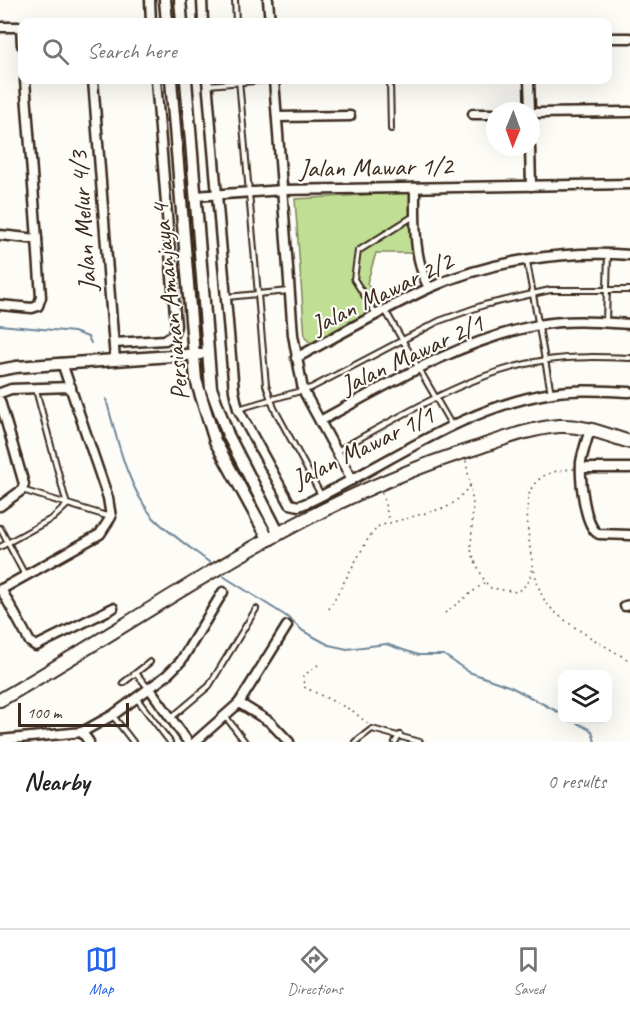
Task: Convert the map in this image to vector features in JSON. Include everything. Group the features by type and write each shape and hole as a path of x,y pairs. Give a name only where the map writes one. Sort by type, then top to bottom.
{"main road":[{"path":"0,700 208,574 274,537 379,484 464,452 546,428 575,426 630,442"}],"street":[{"path":"150,0 152,18"},
{"path":"165,0 167,18"},
{"path":"180,0 182,18"},
{"path":"202,0 203,18"},
{"path":"268,0 270,18"},
{"path":"0,27 18,27"},
{"path":"612,38 630,38"},
{"path":"0,305 32,309 38,306 41,297 25,84"},
{"name":"Jalan Melur 4/3","path":"93,84 115,360"},
{"path":"114,343 165,340 174,335 176,326 156,84"},
{"name":"Persiaran Amanjaya 4","path":"171,84 193,355 202,405 215,441 274,537"},
{"name":"Persiaran Amanjaya 4","path":"186,84 206,353 211,388 224,427 274,537"},
{"name":"Jalan Mawar 1/1","path":"208,84 234,391 238,408 290,504 299,506 321,496 452,426 496,408 551,393 630,392"},
{"path":"274,84 296,358 303,390 352,480"},
{"path":"529,84 530,102"},
{"path":"540,112 630,112"},
{"path":"473,114 486,114"},
{"path":"277,117 350,116"},
{"path":"530,156 531,186"},
{"name":"Jalan Mawar 1/2","path":"195,196 283,190 630,184"},
{"path":"415,188 417,252 423,277 429,288"},
{"path":"0,235 37,239"},
{"name":"Jalan Mawar 2/2","path":"296,358 429,288 474,272 526,261 608,253 630,255"},
{"name":"Jalan Mawar 2/1","path":"320,421 419,368 486,340 538,325 606,322 630,324"},
{"path":"0,370 62,363 206,353"},
{"path":"62,363 108,498 111,517 100,534 1,589 30,642 36,646 113,608"},
{"path":"0,393 35,387 71,387"},
{"path":"0,401 23,476 22,490 0,506"},
{"path":"590,429 581,468 587,515 594,532 630,535"},
{"path":"581,468 630,468"},
{"path":"0,740 14,741 82,732 113,716 150,689 181,661 224,592"},
{"path":"200,741 239,703 287,626"},
{"path":"150,689 188,742"},
{"path":"239,703 270,722 289,742"},
{"path":"82,732 89,742"}],"lane":[{"path":"235,0 236,18"},
{"path":"239,84 262,365 270,399 321,496"},
{"path":"390,84 391,129"},
{"path":"415,215 363,245 358,251 354,279 402,339 452,426"},
{"path":"606,322 608,253"},
{"path":"526,261 551,393"},
{"path":"238,408 303,390 439,321 484,305 532,292 608,288 630,290"},
{"path":"225,297 290,291"},
{"path":"336,451 436,398 475,381 546,360 575,356 630,358"},
{"path":"35,387 67,505"},
{"path":"22,490 111,517"},
{"path":"0,547 53,518 67,505"},
{"path":"0,528 25,575"},
{"path":"171,719 209,686 256,609"},
{"path":"123,684 150,662"},
{"path":"136,673 150,689"},
{"path":"136,699 170,742"},
{"path":"113,716 133,742"},
{"path":"226,717 245,742"},
{"path":"355,742 372,729 420,742"},
{"path":"395,742 400,735"}],"path":[{"path":"464,452 472,484 471,550 485,582 500,591 517,592 528,583 534,566"},
{"path":"581,468 560,470 542,476 532,488 527,499 527,513 534,566 543,598 554,611 630,661"},
{"path":"379,484 390,521"},
{"path":"329,609 369,537 379,526 390,521 447,507 456,502 472,484"},
{"path":"445,614 485,582"},
{"path":"318,665 303,676 304,687 353,711 372,729"}],"green space":[{"path":"413,192 412,253 376,253 367,283 380,306 311,343 305,338 295,199"}],"waterway":[{"path":"0,325 74,332 88,337 91,343"},
{"path":"106,399 123,460 143,503 164,528 214,566"},
{"path":"223,576 286,616 303,631 329,645 347,649 386,644 418,655 444,655 469,672 511,687 558,712"},
{"path":"579,724 592,731 595,742"}]}
